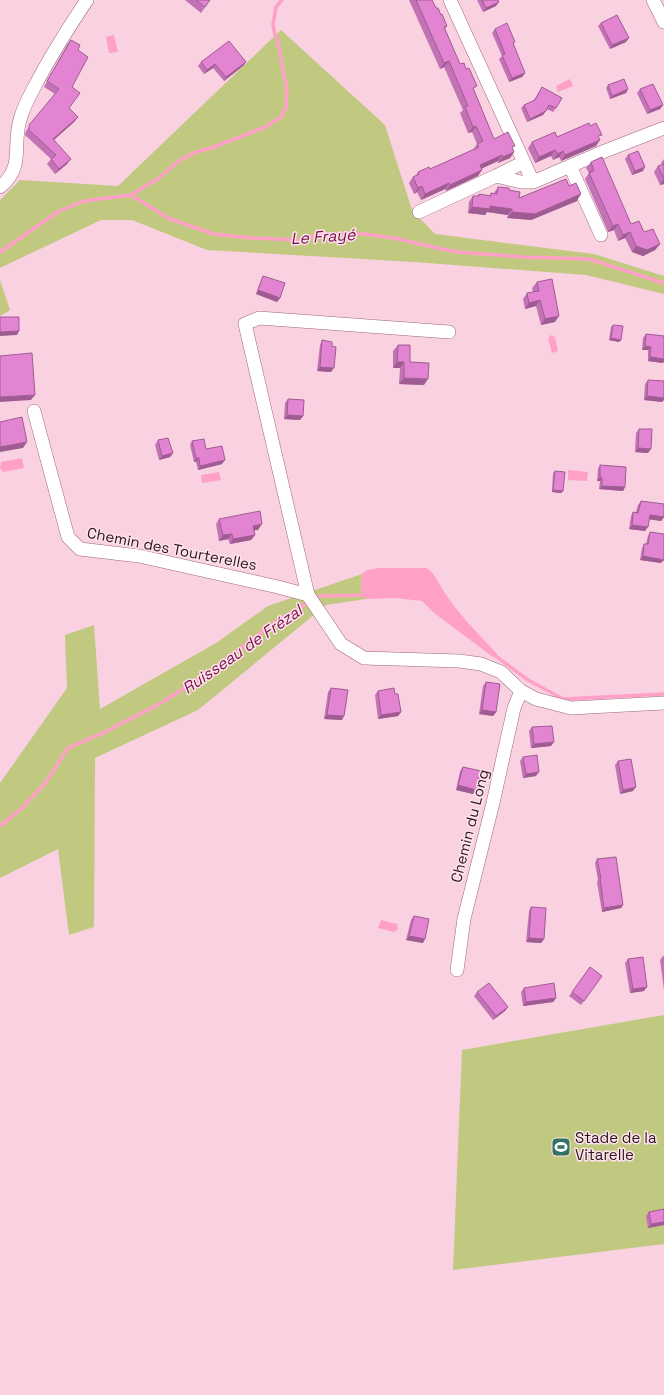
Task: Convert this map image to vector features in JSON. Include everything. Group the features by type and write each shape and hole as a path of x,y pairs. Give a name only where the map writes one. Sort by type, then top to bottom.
{"street":[{"path":"0,187 12,174 16,164 18,151 17,132 19,120 25,106 50,58 86,0"},
{"path":"450,0 533,182"},
{"path":"653,0 664,22"},
{"path":"496,176 521,182 533,182 605,151 664,128"},
{"path":"419,212 524,162"},
{"path":"570,166 601,235"},
{"path":"449,332 259,318 246,324 308,595 341,644 364,658 459,661 480,664 501,672 521,691 536,699 571,708 664,703"},
{"name":"Chemin des Tourterelles","path":"34,411 68,537 80,549 139,556 308,595"},
{"name":"Chemin du Long","path":"457,970 464,919 493,803 514,708 521,691"}],"green space":[{"path":"281,30 385,125 412,210 435,234 594,254 664,276 664,294 586,275 414,262 207,250 132,220 101,220 0,268 0,200 20,180 118,186"},
{"path":"0,280 10,310 0,316"},
{"path":"362,574 361,589 366,599 326,605 198,710 95,758 94,927 69,935 58,849 0,878 0,783 67,688 65,635 94,625 100,709 216,643 268,606"},
{"name":"Stade de la Vitarelle","path":"664,1015 664,1244 453,1270 462,1050"}],"shaded area":[{"path":"114,35 118,52 109,53 106,37"},
{"path":"570,79 573,86 558,92 556,86"},
{"path":"551,335 555,337 558,351 552,353 548,338"},
{"path":"22,458 24,468 3,472 0,468 1,462"},
{"path":"568,470 588,472 587,481 568,480"},
{"path":"219,472 221,480 202,483 201,475"},
{"path":"379,568 426,568 429,570 455,607 497,654 493,657 434,613 422,601 395,598 366,599 361,589 362,574 367,570"},
{"path":"381,920 397,924 398,929 394,932 378,928"}],"building":[{"path":"196,0 210,0 205,7"},
{"path":"416,0 432,0 436,8 438,8 447,26 444,27 460,64 464,63 466,69 469,68 477,86 473,88 494,139 508,132 515,146 512,147 514,152 503,157 502,155 480,165 482,170 450,185 449,183 425,194 422,186 418,188 413,177 419,174 418,172 429,167 430,169 479,147 477,144 483,141 476,126 473,127 465,107 468,106 449,61 444,63"},
{"path":"482,0 498,0 499,2 486,8"},
{"path":"617,15 629,38 612,45 601,23"},
{"path":"507,23 525,73 512,78 502,55 505,54 495,29"},
{"path":"71,40 80,45 78,50 88,57 72,87 80,93 69,108 78,117 53,139 71,159 59,169 51,159 56,155 29,130 29,125 59,89 47,81"},
{"path":"229,41 246,62 226,77 215,64 207,70 201,62"},
{"path":"624,79 628,89 612,96 608,85"},
{"path":"653,84 663,105 650,110 640,89"},
{"path":"542,87 562,98 556,108 549,105 546,111 530,119 524,105 535,100"},
{"path":"589,123 590,126 596,123 602,135 598,136 600,140 565,155 563,151 558,154 555,150 539,157 532,142 555,132 557,137"},
{"path":"638,151 645,167 635,171 628,155"},
{"path":"602,157 631,224 639,221 644,232 653,229 660,244 647,250 636,246 630,232 623,235 618,224 613,226 589,173 594,171 591,162"},
{"path":"664,164 664,179 658,166"},
{"path":"566,179 569,186 576,183 581,194 535,214 512,212 512,209 490,206 490,209 472,207 473,196 479,196 479,194 491,196 491,193 497,194 498,187 509,188 509,190 520,192 519,198"},
{"path":"263,276 285,283 280,298 258,290"},
{"path":"552,279 559,316 545,319 540,300 529,303 527,293 539,291 537,282"},
{"path":"0,317 19,317 19,331 0,332"},
{"path":"613,325 623,326 621,340 611,338"},
{"path":"646,334 664,336 664,359 650,357 651,347 645,346"},
{"path":"322,340 332,342 332,346 336,347 334,368 320,367"},
{"path":"398,345 410,345 410,362 429,363 428,379 404,378 404,362 397,362"},
{"path":"32,353 35,395 0,397 0,356"},
{"path":"648,380 664,381 664,398 647,396"},
{"path":"288,399 304,400 303,416 287,415"},
{"path":"22,417 27,442 0,447 0,422"},
{"path":"639,429 652,429 651,449 638,448"},
{"path":"168,438 173,453 162,456 158,440"},
{"path":"204,439 206,449 222,446 225,460 200,466 199,458 196,458 192,441"},
{"path":"600,465 626,467 625,487 602,486"},
{"path":"555,471 565,472 563,491 553,490"},
{"path":"641,501 664,504 664,517 650,515 648,527 632,525 633,512 638,513"},
{"path":"260,511 262,524 253,526 255,535 233,539 232,534 223,535 219,519"},
{"path":"650,532 664,534 664,560 643,556 644,544 648,544"},
{"path":"486,682 500,684 496,712 482,710"},
{"path":"331,688 348,690 344,716 327,715"},
{"path":"394,688 395,694 398,694 401,712 381,715 378,691"},
{"path":"552,726 554,742 534,744 532,727"},
{"path":"537,755 539,772 526,774 523,757"},
{"path":"631,759 636,787 623,790 618,761"},
{"path":"463,767 481,771 476,790 458,785"},
{"path":"616,857 623,905 604,908 601,878 597,859"},
{"path":"531,907 546,908 544,939 529,938"},
{"path":"414,916 429,919 425,939 409,936"},
{"path":"643,957 647,987 633,989 628,959"},
{"path":"590,967 602,976 584,1001 572,992"},
{"path":"489,983 508,1007 496,1016 477,992"},
{"path":"554,983 556,998 526,1002 524,988"},
{"path":"664,1209 664,1222 651,1224 649,1212"}],"waterway":[{"path":"131,195 159,178 180,160 196,152 214,147 265,127 281,117 286,107 287,90 273,24 276,7 282,0"},
{"name":"Le Frayé","path":"0,252 59,211 84,201 131,195 170,219 214,234 252,238 298,240 322,234 356,233 394,238 457,252 524,257 589,259 664,283"},
{"name":"Ruisseau de Frézal","path":"314,599 320,596 368,595"},
{"name":"Ruisseau de Frézal","path":"0,826 22,808 46,782 68,748 105,732 163,702 213,669 275,622 309,602"},
{"name":"Ruisseau de Frézal","path":"493,654 528,680 563,699 664,694"}],"place":[{"name":"Stade de la Vitarelle","path":"561,1147"}]}
